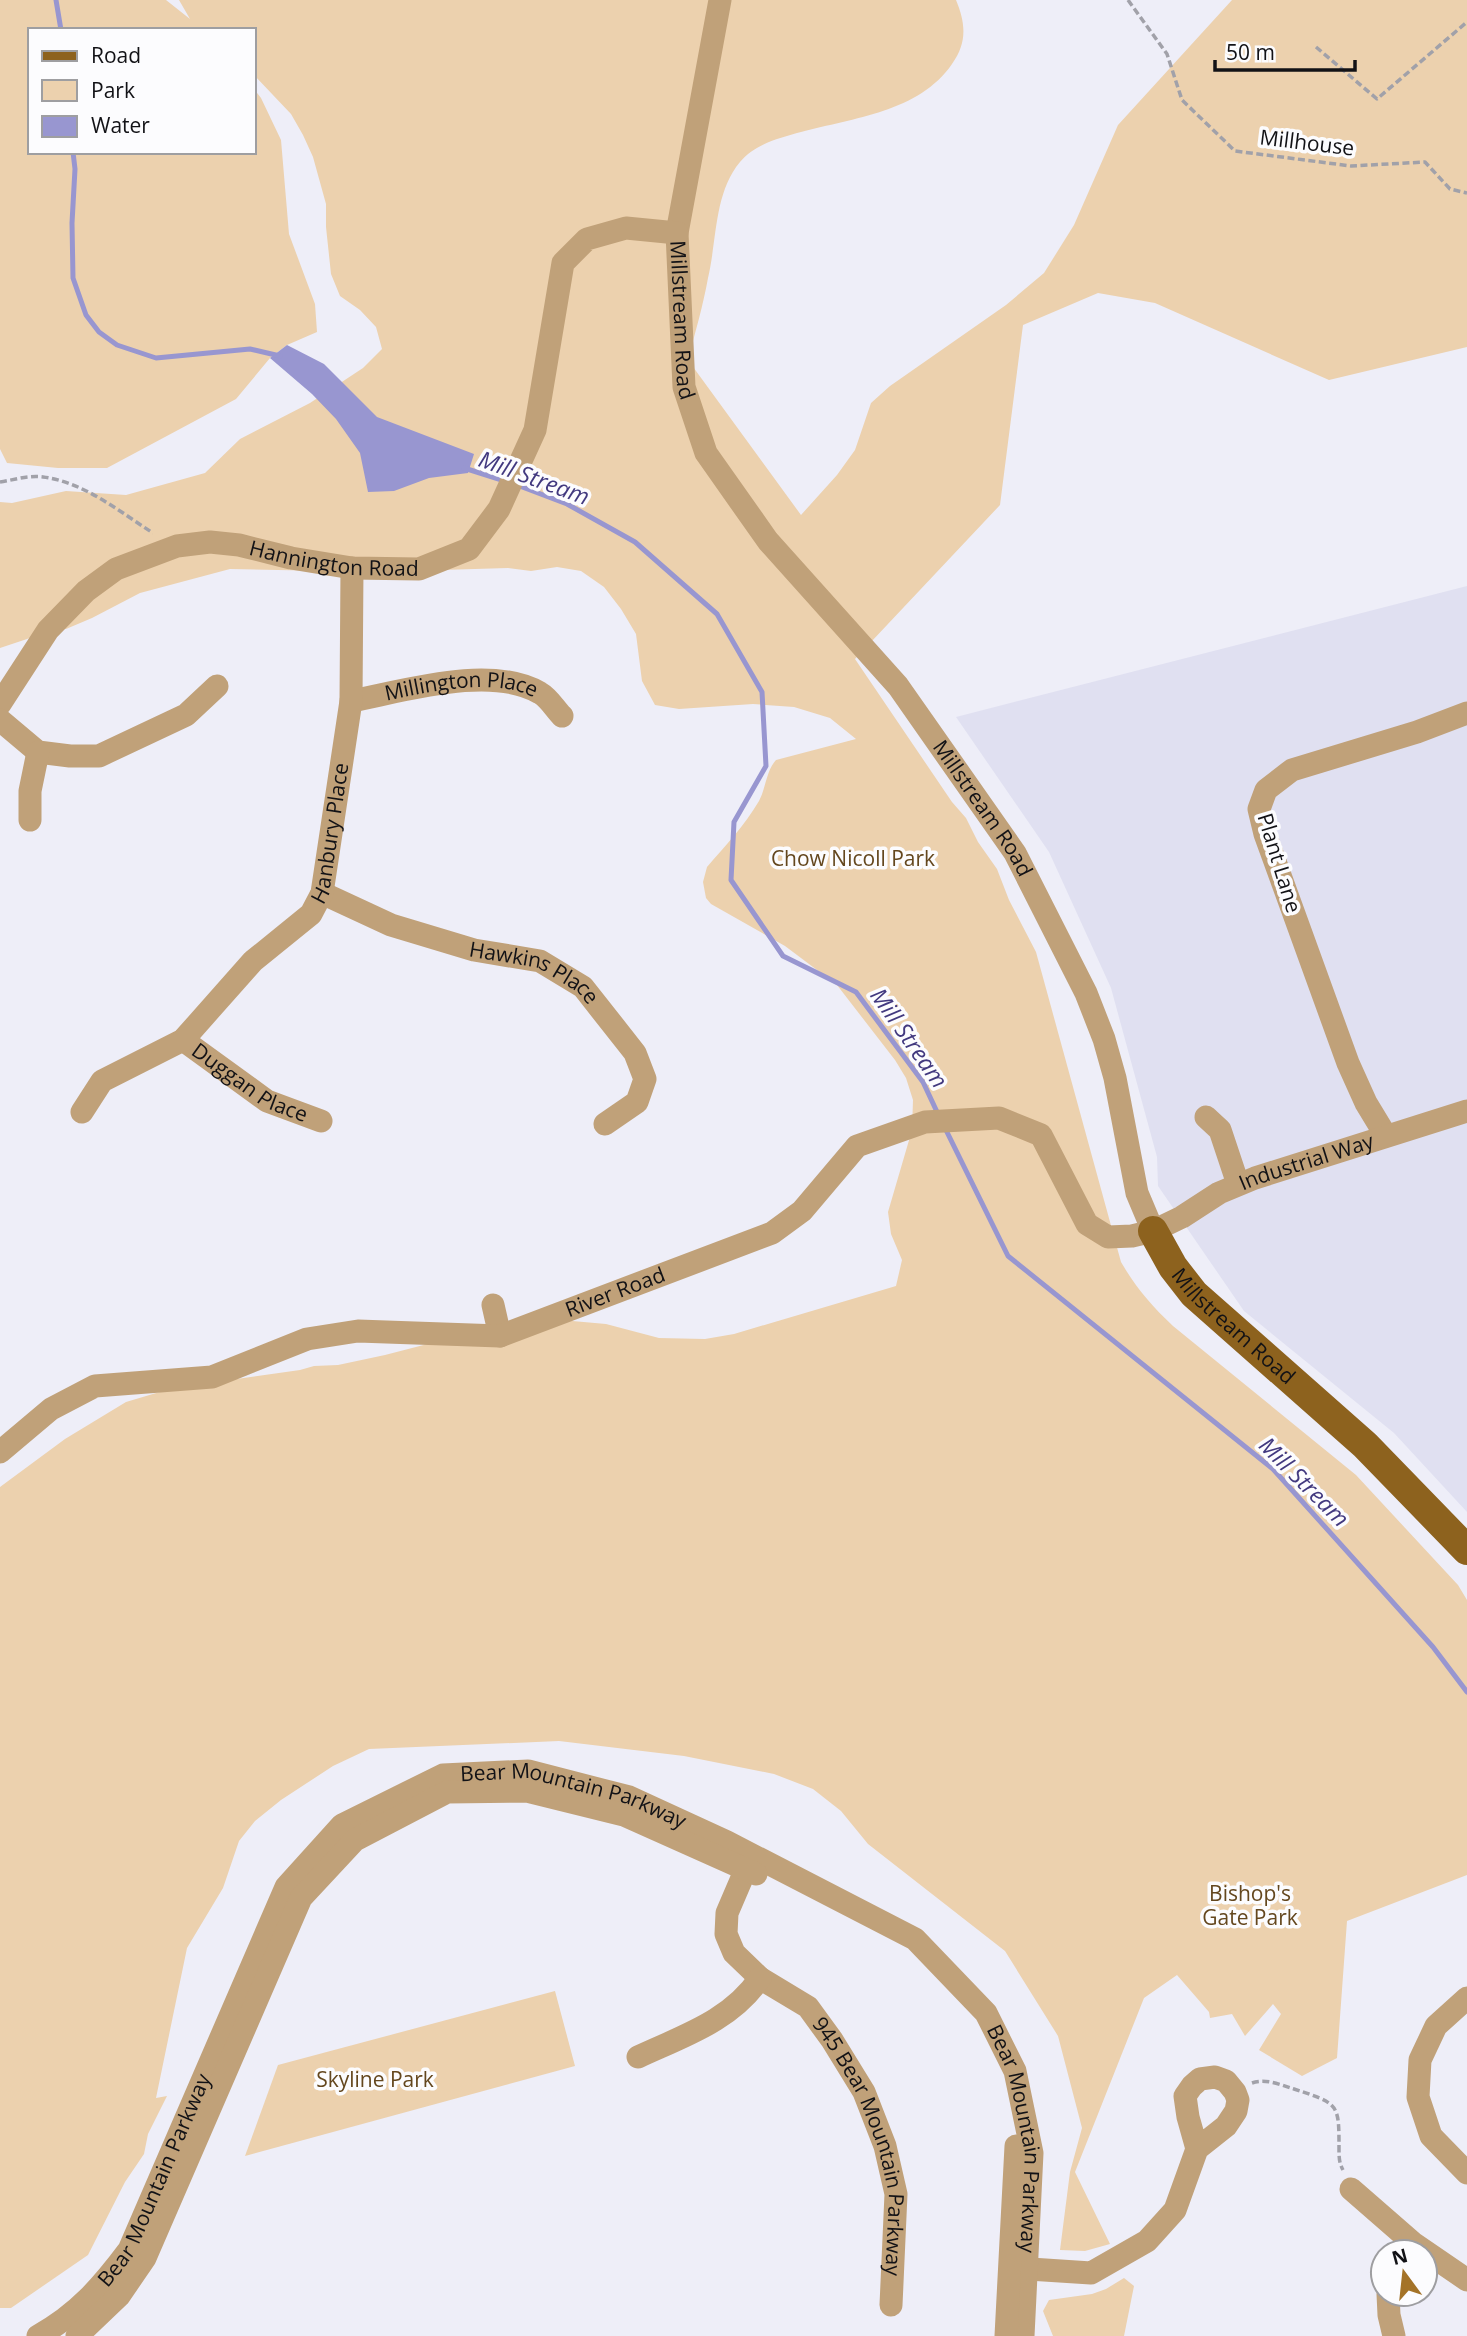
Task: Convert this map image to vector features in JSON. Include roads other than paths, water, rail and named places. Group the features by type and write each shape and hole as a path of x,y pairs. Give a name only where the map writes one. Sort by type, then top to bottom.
{"main road":[{"name":"Millstream Road","path":"1153,1231 1173,1267 1194,1294 1365,1445 1467,1550"}],"street":[{"name":"Millstream Road","path":"720,0 677,233 684,387 706,453 768,541 898,686 1015,853 1086,993 1104,1039 1115,1078 1137,1194 1153,1231"},
{"name":"Hannington Road","path":"0,704 48,629 86,591 116,569 177,546 210,542 239,544 291,558 352,568 419,569 469,549 499,509 535,430 563,263 587,239 625,228 677,233"},
{"name":"Hanbury Place","path":"82,1112 102,1081 183,1040 253,961 311,914 322,893 351,701 352,568"},
{"name":"Millington Place","path":"351,701 465,680 514,681 542,694 562,716"},
{"path":"0,720 38,752 70,756 99,755 186,715 217,686"},
{"name":"Plant Lane","path":"1386,1136 1366,1103 1348,1063 1265,834 1259,809 1266,790 1292,770 1417,732 1467,713"},
{"path":"30,820 30,791 38,752"},
{"name":"Hawkins Place","path":"322,893 391,925 474,950 540,961 583,986 635,1053 645,1079 637,1102 605,1124"},
{"name":"Duggan Place","path":"183,1040 267,1101 321,1121"},
{"name":"Industrial Way","path":"1153,1231 1238,1184 1467,1111"},
{"path":"1206,1117 1220,1130 1238,1184"},
{"name":"River Road","path":"0,1452 51,1409 95,1385 212,1377 307,1339 358,1331 500,1336 772,1233 802,1212 857,1146 925,1122 999,1118 1041,1135 1087,1224 1108,1237 1132,1237 1153,1231"},
{"path":"494,1305 500,1336"},
{"name":"Bear Mountain Parkway","path":"38,2336 58,2325 81,2306 103,2285 129,2250 286,1887 342,1825 443,1775 528,1771 629,1797 749,1862 909,1954 972,2020 1000,2077 1017,2151 1023,2336"},
{"name":"Bear Mountain Parkway","path":"77,2336 119,2296 145,2258 301,1898 355,1840 447,1791 527,1791 624,1815 749,1862"},
{"name":"945 Bear Mountain Parkway","path":"749,1862 727,1913 726,1934 734,1953 760,1978 808,2007 864,2092 886,2146 896,2194 891,2305"},
{"path":"638,2057 715,2021 743,2000 760,1978"},
{"path":"1467,1998 1436,2026 1420,2060 1418,2097 1431,2136 1467,2172"},
{"path":"1019,2268 1091,2273 1147,2241 1175,2210 1197,2149 1226,2126 1236,2111 1238,2100 1235,2092 1226,2081 1214,2077 1200,2079 1185,2095 1185,2106 1197,2149"},
{"path":"1350,2189 1400,2238"},
{"path":"1439,2264 1467,2280"},
{"name":"Bear Mountain Parkway","path":"1006,2336 1019,2268"},
{"path":"1389,2308 1394,2336"}],"water":[{"path":"287,345 324,364 377,417 474,454 468,473 429,478 394,491 368,492 360,453 336,419 270,358"}],"waterway":[{"name":"Mill Stream","path":"56,0 61,28"},
{"name":"Mill Stream","path":"73,154 73,278 86,315 99,332 117,345 156,358 250,349 280,356"},
{"name":"Mill Stream","path":"464,468 505,481"},
{"name":"Mill Stream","path":"517,485 567,504 635,542 717,614 762,692 766,766 734,822 731,880 783,956 856,992 923,1082 938,1114"},
{"name":"Mill Stream","path":"944,1126 1008,1256 1273,1469 1433,1647 1467,1692"}],"park label":[{"name":"Chow Nicoll Park","path":"853,859"},
{"name":"Bishop's Gate Park","path":"1250,1906"},
{"name":"Skyline Park","path":"375,2080"}]}
